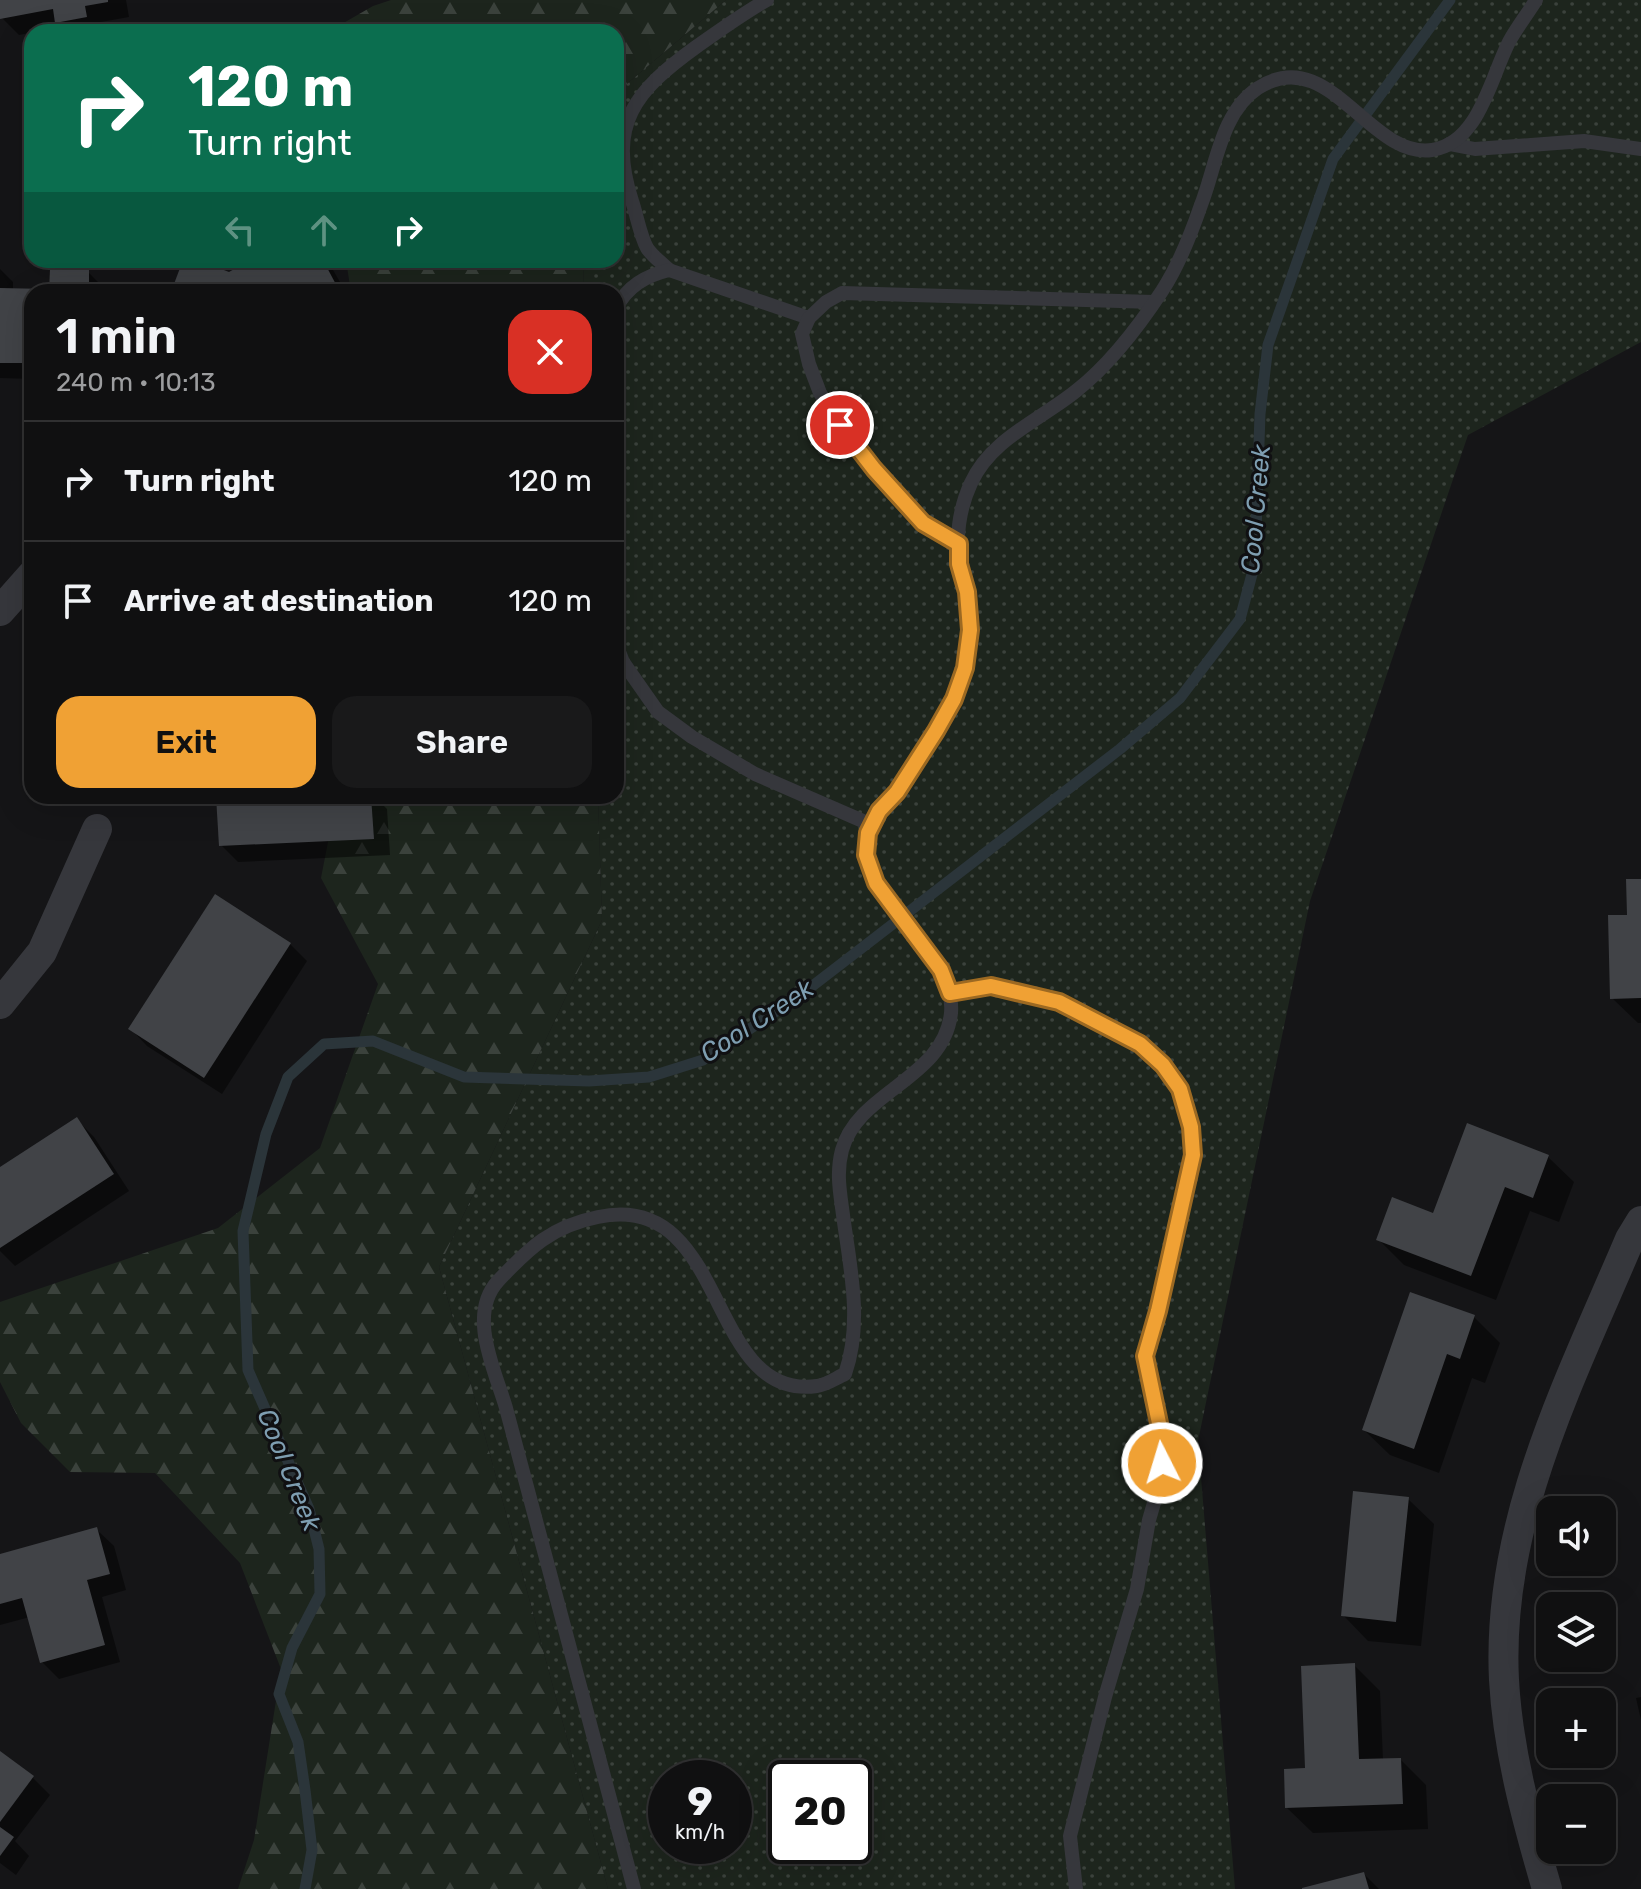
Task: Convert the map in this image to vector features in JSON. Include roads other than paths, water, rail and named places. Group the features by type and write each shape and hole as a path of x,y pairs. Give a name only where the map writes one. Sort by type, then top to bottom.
{"street":[{"path":"0,611 24,584"},
{"path":"0,1004 42,952 97,829"},
{"path":"1547,1889 1515,1771 1504,1679 1507,1590 1512,1553 1550,1429 1630,1239 1641,1221"}],"lane":[{"path":"624,142 626,124 637,98 665,70 767,0"},
{"path":"634,1889 491,1358 482,1316 492,1287 547,1235 576,1221 619,1212 646,1218 680,1238 698,1261 736,1336 759,1370 776,1381 793,1386 820,1386 845,1374 856,1330 837,1175 842,1148 849,1130 864,1113 927,1061 946,1033 951,1014 950,993 941,970 876,883 866,855 868,833 879,811 897,792 936,731 954,699 965,668 970,630 967,592 959,564 958,522 971,483 985,459 1010,436 1081,387 1114,353 1154,302 1184,250 1231,117 1258,88 1279,78 1305,77 1325,88 1400,144 1431,150 1458,140 1480,110 1509,41 1536,0"},
{"path":"1449,144 1475,149 1584,141 1641,149"},
{"path":"624,168 647,250 669,270 809,318"},
{"path":"624,293 649,275 669,270"},
{"path":"959,544 923,523 874,469 840,425 820,393 809,364 802,334 809,318 826,302 842,293 1154,302"},
{"path":"624,663 658,712 692,737 755,774 872,825"},
{"path":"950,993 991,986 1059,1002 1127,1036 1163,1065 1180,1089 1191,1127 1193,1155 1188,1185 1145,1356 1164,1447 1161,1479 1149,1520 1137,1589 1105,1697 1070,1836 1076,1889"}],"waterway":[{"name":"Cool Creek","path":"305,1889 312,1850 305,1790 298,1742 279,1694 292,1648 320,1594 319,1549 309,1509 248,1370 243,1231 266,1134 288,1077 324,1044 373,1041 464,1077 589,1081 649,1077 703,1060 802,994 1120,749 1180,698 1240,619 1255,563 1260,414 1268,345 1333,159 1450,0"}]}
